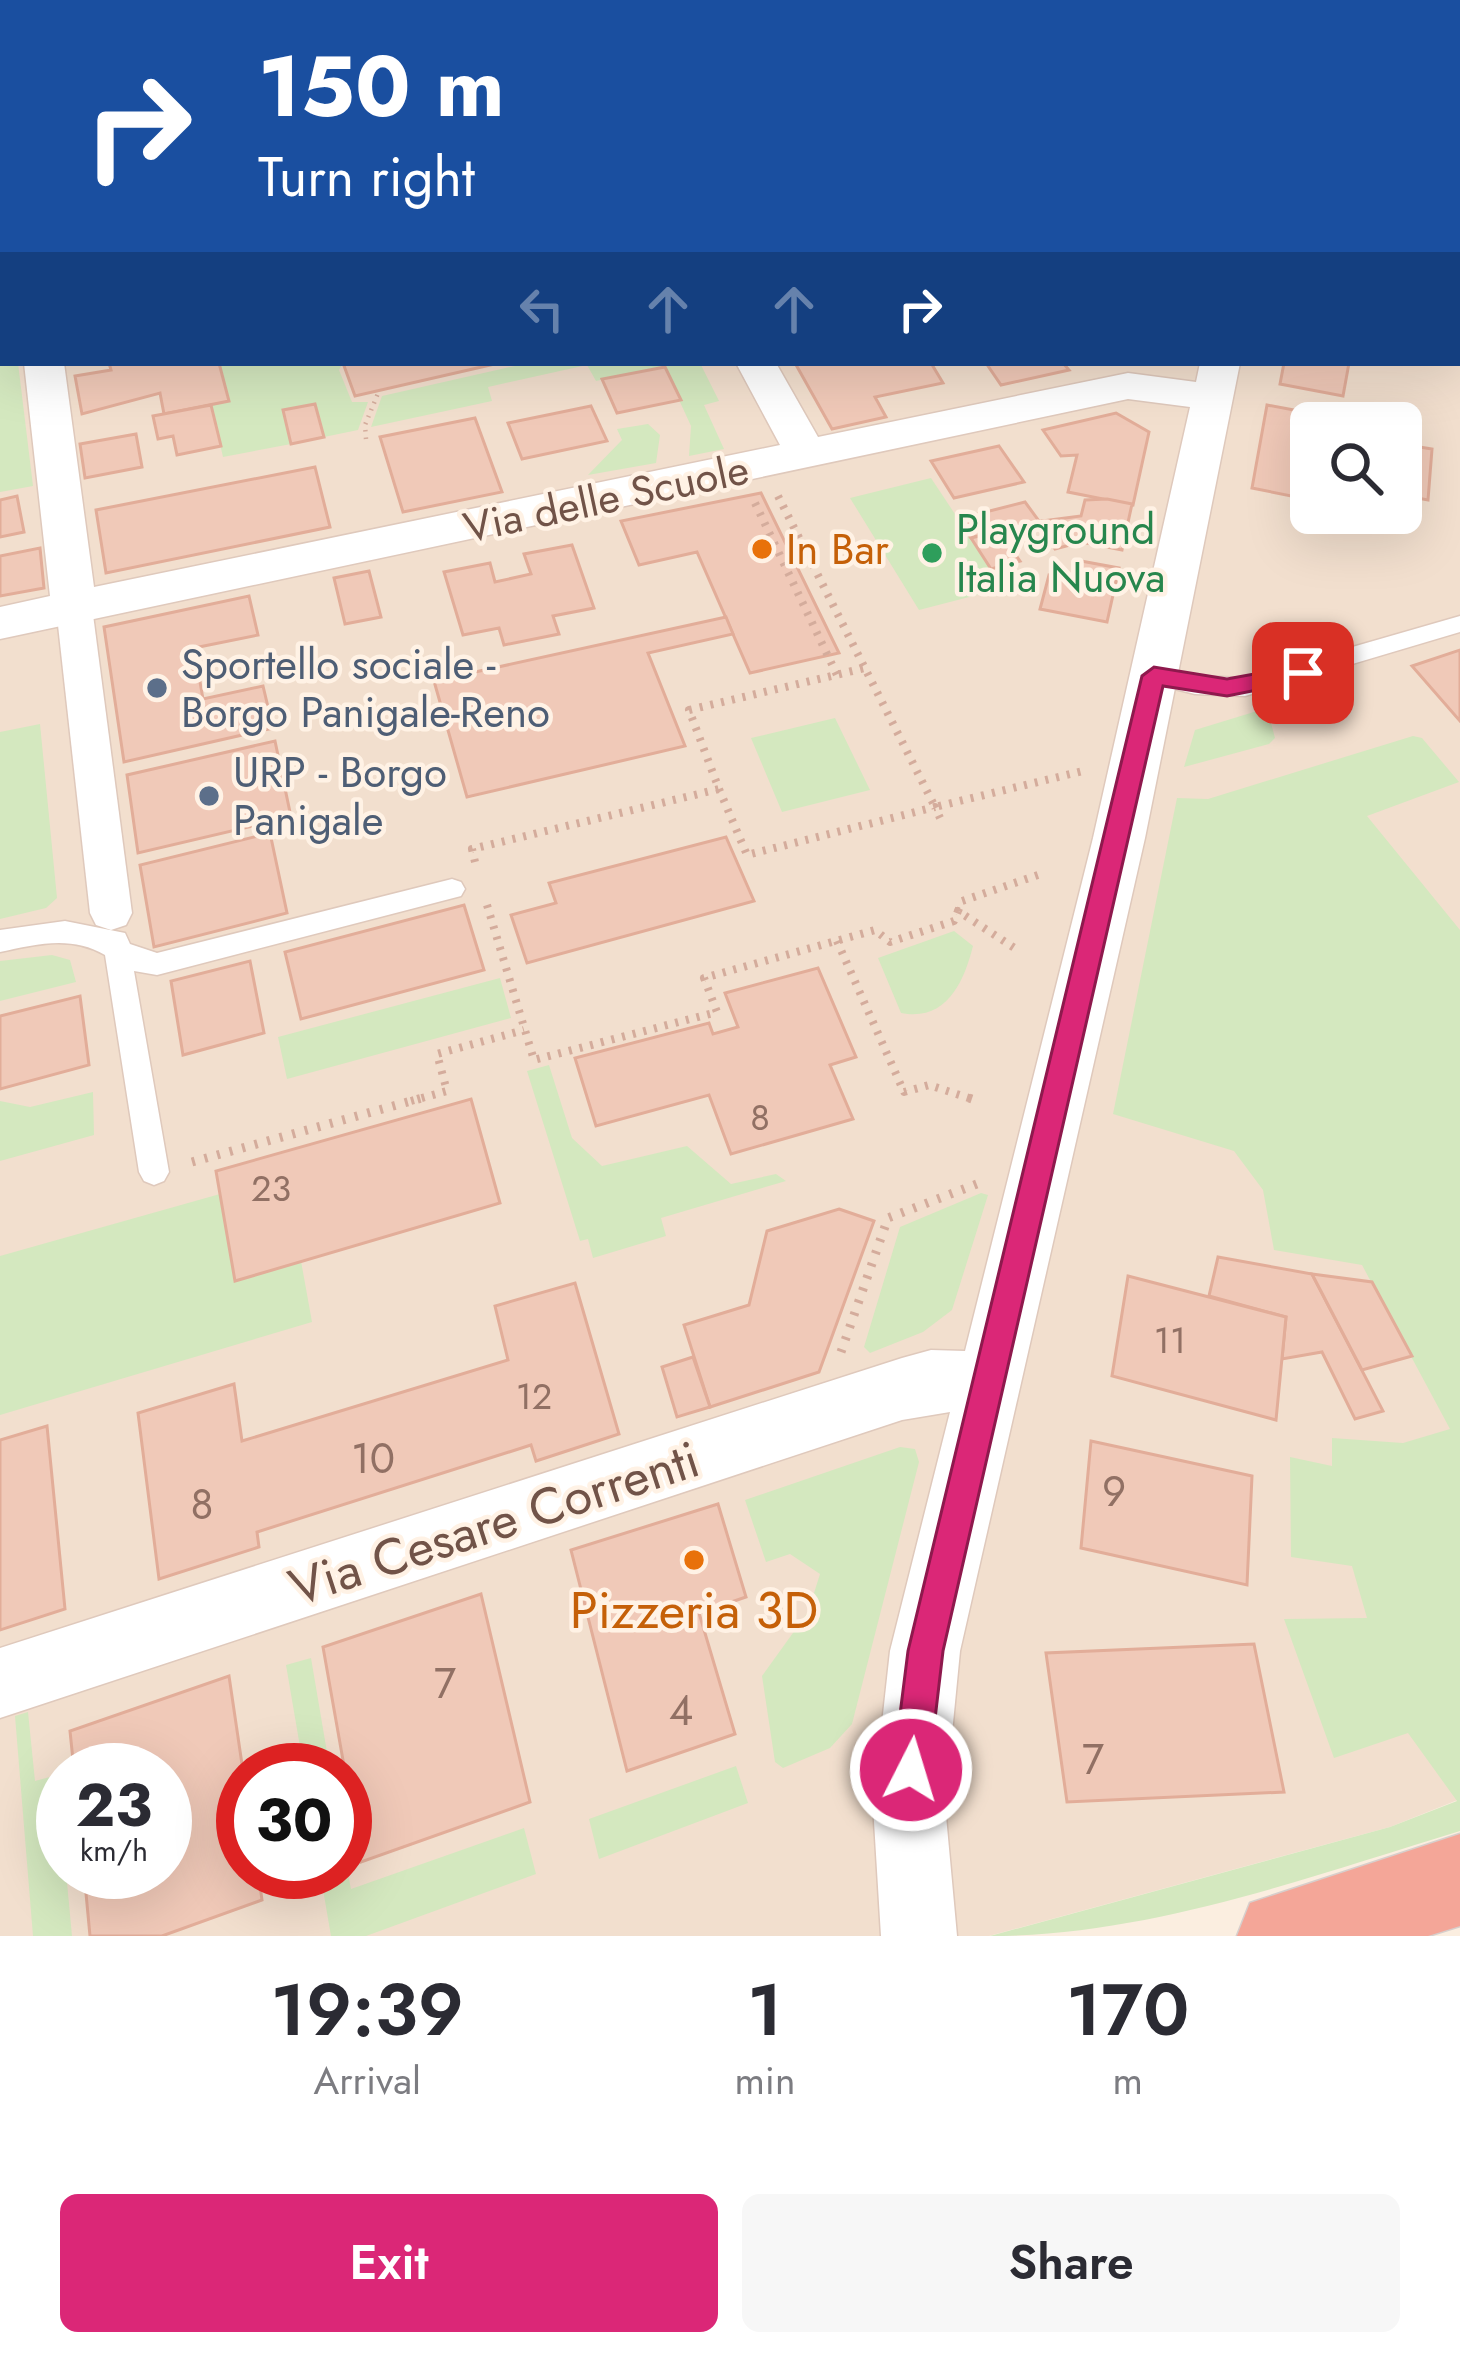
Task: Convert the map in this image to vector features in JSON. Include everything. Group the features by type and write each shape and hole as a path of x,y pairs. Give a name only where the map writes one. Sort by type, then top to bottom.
{"highway":[{"path":"1282,1936 1460,1880"}],"street":[{"path":"44,366 115,932"},
{"path":"758,366 807,456"},
{"path":"919,1936 909,1805 913,1735 926,1651 1154,676 1216,380"},
{"name":"Via delle Scuole","path":"0,623 1128,386 1216,380"},
{"name":"Via Cesare Correnti","path":"0,1683 902,1389 931,1381 990,1382"}],"lane":[{"path":"1154,676 1195,685 1245,687 1460,624"},
{"path":"0,941 62,932 115,932 157,964 452,889"},
{"path":"115,932 154,1172"}],"path":[{"path":"366,439 364,425 380,391"},
{"path":"772,484 940,818"},
{"path":"751,494 837,675"},
{"path":"866,668 689,710 747,855 1083,771 1103,772"},
{"path":"480,882 472,849 719,789"},
{"path":"485,899 534,1060 717,1012 704,978 875,930 890,942 954,921 962,901 1038,875"},
{"path":"958,911 1016,949"},
{"path":"837,941 904,1092 929,1085 975,1100"},
{"path":"154,1172 447,1091 437,1054 524,1030"},
{"path":"839,1357 888,1218 995,1177"}],"shaded area":[{"path":"0,366 1460,366 1460,1799 1390,1827 989,1936 0,1936"}],"green space":[{"path":"0,366 18,366 33,486 0,492"},
{"path":"220,366 341,366 352,402 368,402 358,430 324,437 315,405 284,410 291,444 223,457 211,405 228,401"},
{"path":"515,366 582,366 488,387 492,401 371,427 382,396"},
{"path":"588,366 702,366 719,401 704,405 724,449 689,456 691,426 664,367 596,381"},
{"path":"648,424 660,435 656,463 588,475 622,440 617,429"},
{"name":"Playground Italia Nuova","path":"931,478 1004,588 919,610 850,498"},
{"path":"1267,708 1275,738 1269,744 1184,767 1195,730"},
{"path":"835,718 870,790 782,812 751,738"},
{"path":"40,724 57,898 46,908 0,919 0,732"},
{"path":"1413,736 1422,738 1459,782 1367,816 1460,930 1460,1831 1169,1915 1050,1933 990,1936 1390,1827 1457,1801 1408,1733 1334,1758 1284,1619 1367,1618 1352,1566 1291,1557 1290,1457 1332,1466 1332,1438 1403,1443 1450,1429 1362,1265 1274,1250 1263,1190 1234,1151 1113,1114 1177,798 1208,799"},
{"path":"954,931 973,946 958,985 930,1011 901,1013 878,958"},
{"path":"52,955 70,960 76,982 0,1001 0,961"},
{"path":"500,978 511,1018 287,1079 278,1037"},
{"path":"549,1065 572,1138 602,1166 687,1146 731,1184 776,1174 786,1181 661,1218 666,1236 593,1258 588,1239 580,1241 527,1071"},
{"path":"93,1092 94,1135 0,1161 0,1101 30,1107"},
{"path":"981,1193 988,1195 952,1310 923,1332 870,1353 864,1347 900,1227"},
{"path":"220,1194 301,1261 312,1322 0,1415 0,1256"},
{"path":"900,1447 915,1449 919,1462 852,1724 830,1748 783,1768 775,1762 762,1676 808,1612 820,1574 790,1554 766,1562 745,1500"},
{"path":"311,1658 325,1743 299,1743 286,1665"},
{"path":"28,1712 36,1781 36,1899 69,1899 72,1936 33,1936 15,1716"},
{"path":"736,1766 748,1803 599,1859 589,1819"},
{"path":"524,1828 536,1874 366,1936 331,1936 325,1899 372,1899 372,1882"}],"building":[{"path":"110,366 220,366 229,401 164,414 160,393 82,414 75,376 111,370"},
{"path":"344,366 486,366 355,396"},
{"path":"797,366 933,366 943,383 875,397 886,417 832,429"},
{"path":"988,366 1066,366 1069,370 1001,385"},
{"path":"1283,366 1348,366 1343,396 1280,384"},
{"path":"665,367 681,400 617,413 602,379"},
{"path":"315,404 324,437 291,444 283,410"},
{"path":"211,405 221,446 177,455 173,436 158,439 153,416"},
{"path":"1267,405 1290,409 1290,496 1252,488"},
{"path":"591,406 607,441 522,459 508,423"},
{"path":"1116,413 1149,432 1133,505 1068,492 1077,455 1061,456 1043,430"},
{"path":"475,418 502,492 403,512 380,437"},
{"path":"136,434 142,467 85,478 80,444"},
{"path":"999,446 1024,482 954,498 931,461"},
{"path":"1422,447 1432,449 1428,500 1422,499"},
{"path":"315,467 330,527 106,573 96,510"},
{"path":"761,493 839,653 750,673 697,552 639,565 621,521"},
{"path":"17,496 24,532 0,537 0,500"},
{"path":"1085,500 1132,504 1122,550 1081,542 1055,549 1035,522 1081,516"},
{"path":"1025,502 1039,521 971,538 958,519"},
{"path":"999,531 1020,561 991,569 971,538"},
{"path":"572,545 594,608 553,616 559,634 504,645 499,628 463,635 444,572 490,563 495,582 531,574 524,554"},
{"path":"40,548 44,588 0,596 0,556"},
{"path":"1081,561 1119,568 1107,622 1040,609 1049,575 1076,581"},
{"path":"369,571 381,617 345,624 334,578"},
{"path":"249,596 258,635 194,648 203,699 263,686 273,728 124,762 104,627"},
{"path":"726,617 733,634 648,653 685,746 467,797 434,681"},
{"path":"1460,650 1460,721 1412,666"},
{"name":"URP - Borgo Panigale","path":"275,741 291,817 138,853 127,775"},
{"path":"270,833 287,913 154,947 140,865"},
{"path":"726,837 754,901 527,963 511,915 556,903 549,883"},
{"path":"464,905 484,970 301,1019 285,952"},
{"path":"250,961 264,1033 183,1055 171,981"},
{"path":"818,968 856,1057 830,1065 853,1119 731,1154 709,1095 596,1126 575,1058 709,1023 713,1034 738,1027 725,993"},
{"path":"80,996 89,1065 0,1089 0,1016"},
{"path":"471,1099 500,1203 235,1281 216,1171"},
{"path":"839,1209 874,1221 819,1372 710,1407 684,1325 749,1305 767,1231"},
{"path":"1218,1257 1312,1274 1383,1411 1355,1419 1322,1352 1282,1359 1286,1317 1209,1296"},
{"path":"1312,1274 1372,1282 1412,1356 1362,1370"},
{"path":"1128,1276 1286,1317 1276,1420 1112,1376"},
{"path":"575,1283 619,1434 536,1461 531,1445 257,1532 259,1547 159,1579 138,1413 234,1384 242,1441 508,1360 495,1306"},
{"path":"693,1357 710,1407 677,1417 662,1367"},
{"path":"47,1426 65,1609 0,1630 0,1440"},
{"path":"1091,1441 1252,1476 1247,1585 1081,1548"},
{"path":"718,1504 746,1597 699,1613 735,1734 627,1771 571,1550"},
{"path":"481,1594 530,1802 372,1858 372,1743 340,1743 323,1647"},
{"path":"1254,1644 1284,1792 1067,1802 1046,1653"},
{"path":"229,1676 239,1743 216,1743 216,1899 262,1900 162,1936 90,1936 87,1899 192,1899 192,1743 71,1743 70,1731"}],"place":[{"name":"In Bar","path":"762,549"},
{"name":"Playground Italia Nuova","path":"932,553"},
{"name":"Sportello sociale - Borgo Panigale-Reno","path":"157,688"},
{"name":"URP - Borgo Panigale","path":"209,796"},
{"name":"Pizzeria 3D","path":"694,1560"}],"route":[{"path":"911,1770 926,1651 1154,676 1227,688 1303,673"}]}
